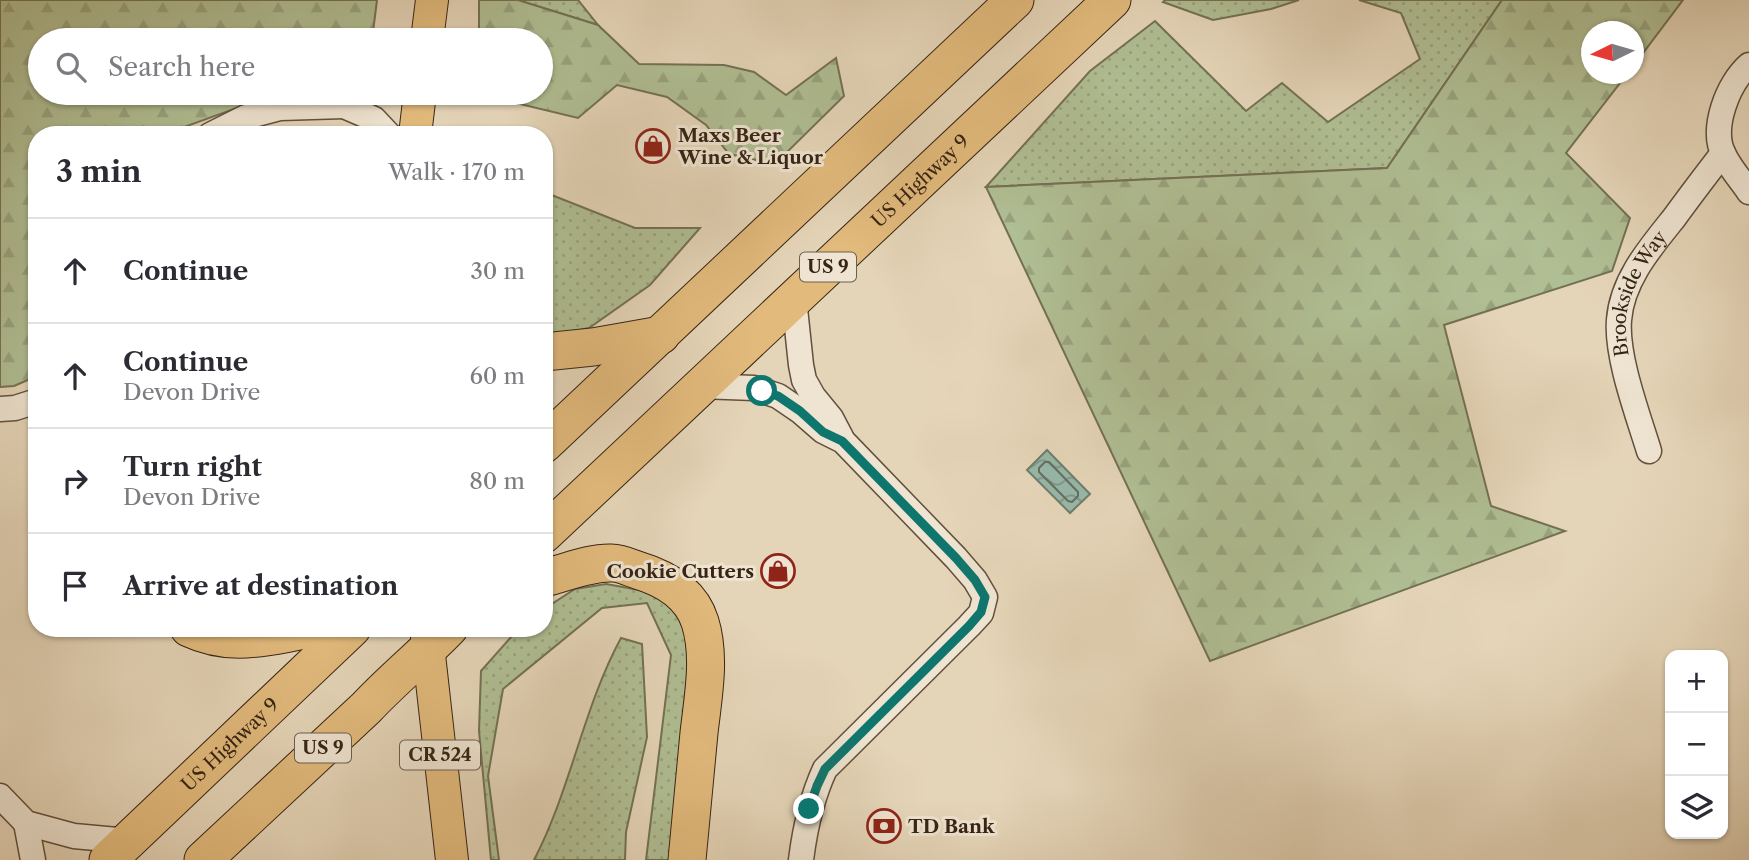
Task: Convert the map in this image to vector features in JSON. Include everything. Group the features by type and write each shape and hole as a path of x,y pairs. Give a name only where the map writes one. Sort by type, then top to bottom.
{"highway":[{"path":"553,436 1016,0"},
{"name":"US Highway 9","path":"553,526 1112,0"},
{"path":"553,351 661,335"},
{"path":"553,576 592,565 612,563 631,567 671,584 688,600 699,621 705,650 704,682 687,860"},
{"path":"213,637 256,640 268,637"},
{"name":"US Highway 9","path":"118,851 343,637"},
{"name":"US 9","path":"203,860 366,708 433,637"}],"main road":[{"path":"428,28 432,0"},
{"path":"416,126 419,105"},
{"name":"CR 524","path":"435,637 452,860"}],"street":[{"path":"1749,65 1732,87 1724,104 1719,126 1723,153 1749,192"},
{"path":"228,126 246,117 279,108 344,106 374,119 381,126"},
{"name":"Brookside Way","path":"1649,451 1631,393 1622,352 1619,322 1621,303 1629,282 1645,255 1723,153"},
{"path":"794,299 801,365 804,380 813,396 831,418 842,441 956,558 975,580 985,597 981,612 969,626 825,769 809,809 800,860"},
{"path":"701,386 754,388 778,396 823,432 842,441"},
{"path":"0,409 28,404"},
{"path":"0,796 26,823 118,851"},
{"path":"26,823 33,860"}],"green space":[{"path":"0,0 377,0 374,28 28,28 28,105 245,105 187,126 28,126 28,380 14,386 0,387"},
{"path":"479,0 518,0 598,25 639,64 724,65 754,72 786,95 836,58 844,96 775,164 729,154 706,125 667,97 617,85 578,118 524,105 553,105 553,28 479,28"},
{"path":"518,0 578,0 598,25 520,1"},
{"path":"1299,0 1271,9 1213,20 1163,2"},
{"path":"1359,0 1502,0 1387,168 986,187 1090,71 1155,21 1246,111 1282,83 1328,122 1420,59 1401,13"},
{"path":"1502,0 1683,0 1644,52 1644,21 1581,21 1581,84 1619,84 1566,153 1630,218 1612,271 1444,325 1491,506 1565,531 1210,661 986,187 1387,168"},
{"path":"553,196 635,228 700,228 650,285 589,328 553,335"},
{"path":"606,584 645,591 664,601 682,621 692,650 672,860 646,860 671,655 647,603 602,608 503,689 488,776 499,860 491,860 479,731 481,671 511,637 553,637 553,603 575,589"},
{"path":"621,638 642,644 647,737 626,832 625,860 534,860 558,805 597,692"}],"water":[{"path":"1047,450 1090,494 1070,513 1027,470"}],"place":[{"name":"Maxs Beer Wine & Liquor","path":"653,146"},
{"name":"Cookie Cutters","path":"778,571"},
{"name":"TD Bank","path":"884,826"}],"route":[{"path":"762,391 778,396 823,432 842,441 956,558 975,580 985,597 981,612 969,626 825,769 809,809"}]}
